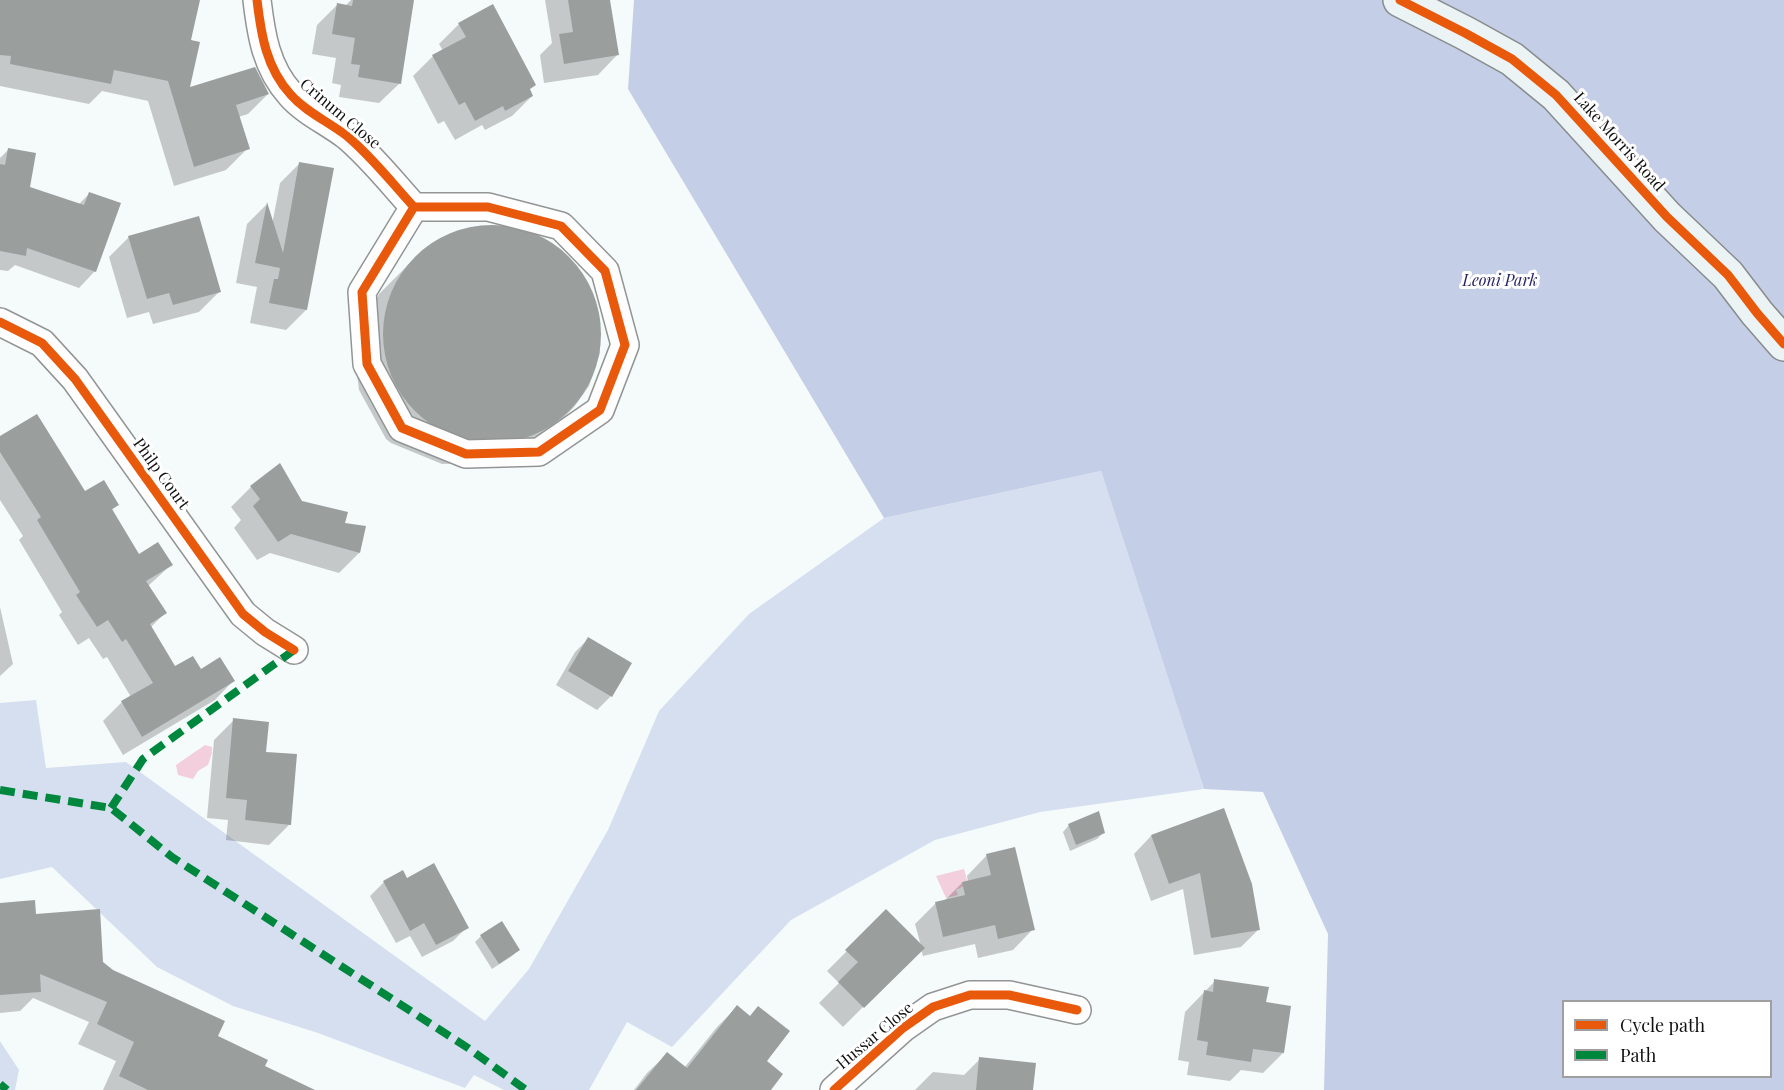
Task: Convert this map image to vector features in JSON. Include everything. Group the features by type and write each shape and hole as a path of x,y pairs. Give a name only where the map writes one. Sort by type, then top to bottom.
{"street":[{"name":"Crinum Close","path":"257,0 262,37 273,68 291,95 345,135 370,157 414,207"},
{"name":"Lake Morris Road","path":"1400,0 1512,59 1556,95 1667,217 1728,275 1784,344"},
{"path":"414,207 488,207 561,226 605,271 625,345 600,410 539,452 466,454 402,428 367,364 362,292 414,207"},
{"name":"Philp Court","path":"0,322 42,343 75,379 243,614 265,632 294,650"},
{"name":"Hussar Close","path":"834,1090 903,1028 933,1007 970,995 1009,994 1077,1010"}],"shaded area":[{"path":"1101,471 1204,789 1040,812 935,840 791,920 672,1047 627,1022 589,1090 504,1090 474,1075 465,1088 318,1033 233,1006 157,967 52,867 0,879 0,703 36,700 46,768 126,762 485,1021 529,969 608,830 659,711 749,614 884,518"},
{"path":"205,745 212,747 208,765 198,771 193,779 178,775 176,765"},
{"path":"964,869 968,884 956,890 958,895 946,898 936,876"},
{"path":"0,1041 19,1070 15,1090 0,1090"}],"green space":[{"name":"Leoni Park","path":"634,0 1784,0 1784,1090 1324,1090 1328,934 1263,792 1204,789 1101,471 884,518 628,89"}],"building":[{"path":"0,0 200,0 191,40 200,42 190,87 255,67 269,94 236,105 250,149 194,167 168,81 114,70 111,84 10,64 11,56 0,55"},
{"path":"353,0 414,0 401,84 358,77 360,65 351,64 355,38 332,34 337,3 352,6"},
{"path":"568,0 610,0 619,55 564,64 559,34 573,32"},
{"path":"493,4 536,85 530,89 533,96 505,111 503,106 475,121 465,102 459,105 432,55 466,37 458,23"},
{"path":"8,148 36,153 30,187 84,205 89,192 121,203 96,272 27,248 26,256 0,251 0,164 5,165"},
{"path":"299,162 334,168 307,310 269,303 274,279 278,279 280,268 255,263 267,202 283,253"},
{"path":"199,216 221,292 173,305 169,293 147,299 128,236"},
{"path":"492,225 513,227 534,234 569,257 592,292 599,313 601,334 599,355 592,376 569,411 534,434 513,441 492,443 471,441 450,434 415,411 392,376 385,355 383,334 385,313 392,292 415,257 450,234 471,227"},
{"path":"37,414 85,491 104,480 119,505 112,509 139,554 158,542 173,565 146,581 167,613 150,624 175,666 193,656 201,669 220,657 235,681 142,737 121,701 153,683 126,639 122,642 108,620 97,627 76,595 80,592 37,520 41,517 0,452 0,436"},
{"path":"280,463 302,501 348,512 345,523 366,526 360,553 291,534 278,542 253,506 260,499 250,486"},
{"path":"588,637 632,663 612,697 568,671"},
{"path":"233,718 269,722 266,752 297,754 291,825 245,820 247,800 226,798"},
{"path":"1224,808 1252,884 1260,930 1211,938 1200,873 1169,884 1151,835"},
{"path":"1099,811 1105,833 1076,845 1068,824"},
{"path":"1015,847 1035,930 998,939 995,925 943,937 935,902 965,895 962,882 991,875 986,854"},
{"path":"434,863 469,928 436,945 424,923 410,931 383,881 403,870 407,878"},
{"path":"35,900 36,914 100,909 103,962 113,970 225,1021 218,1036 268,1060 265,1066 315,1090 148,1090 119,1076 134,1042 97,1024 107,1002 40,974 41,992 0,995 0,903"},
{"path":"886,909 925,948 864,1008 838,982 858,962 845,950"},
{"path":"502,921 520,950 499,964 480,935"},
{"path":"1214,979 1269,987 1266,1002 1291,1006 1284,1053 1253,1049 1251,1062 1206,1055 1208,1042 1197,1040 1204,990 1213,992"},
{"path":"737,1005 750,1016 758,1006 790,1031 767,1061 783,1074 771,1090 636,1090 667,1052 687,1068"},
{"path":"979,1057 1036,1063 1033,1090 976,1090"}],"marked path":[{"path":"111,808 143,759 294,650"},
{"path":"0,790 111,808 172,857 468,1048 526,1090"},
{"path":"0,1084 7,1090"}],"cycle path":[{"path":"257,0 266,50 283,85 304,107 356,144 414,207 488,207 561,226 605,271 625,345 600,410 539,452 466,454 402,428 367,364 362,292 414,207"},
{"path":"1400,0 1512,59 1556,95 1667,217 1728,275 1784,344"},
{"path":"0,322 42,343 75,379 243,614 265,632 294,650"},
{"path":"834,1090 903,1028 933,1007 970,995 1009,995 1077,1010"}]}
